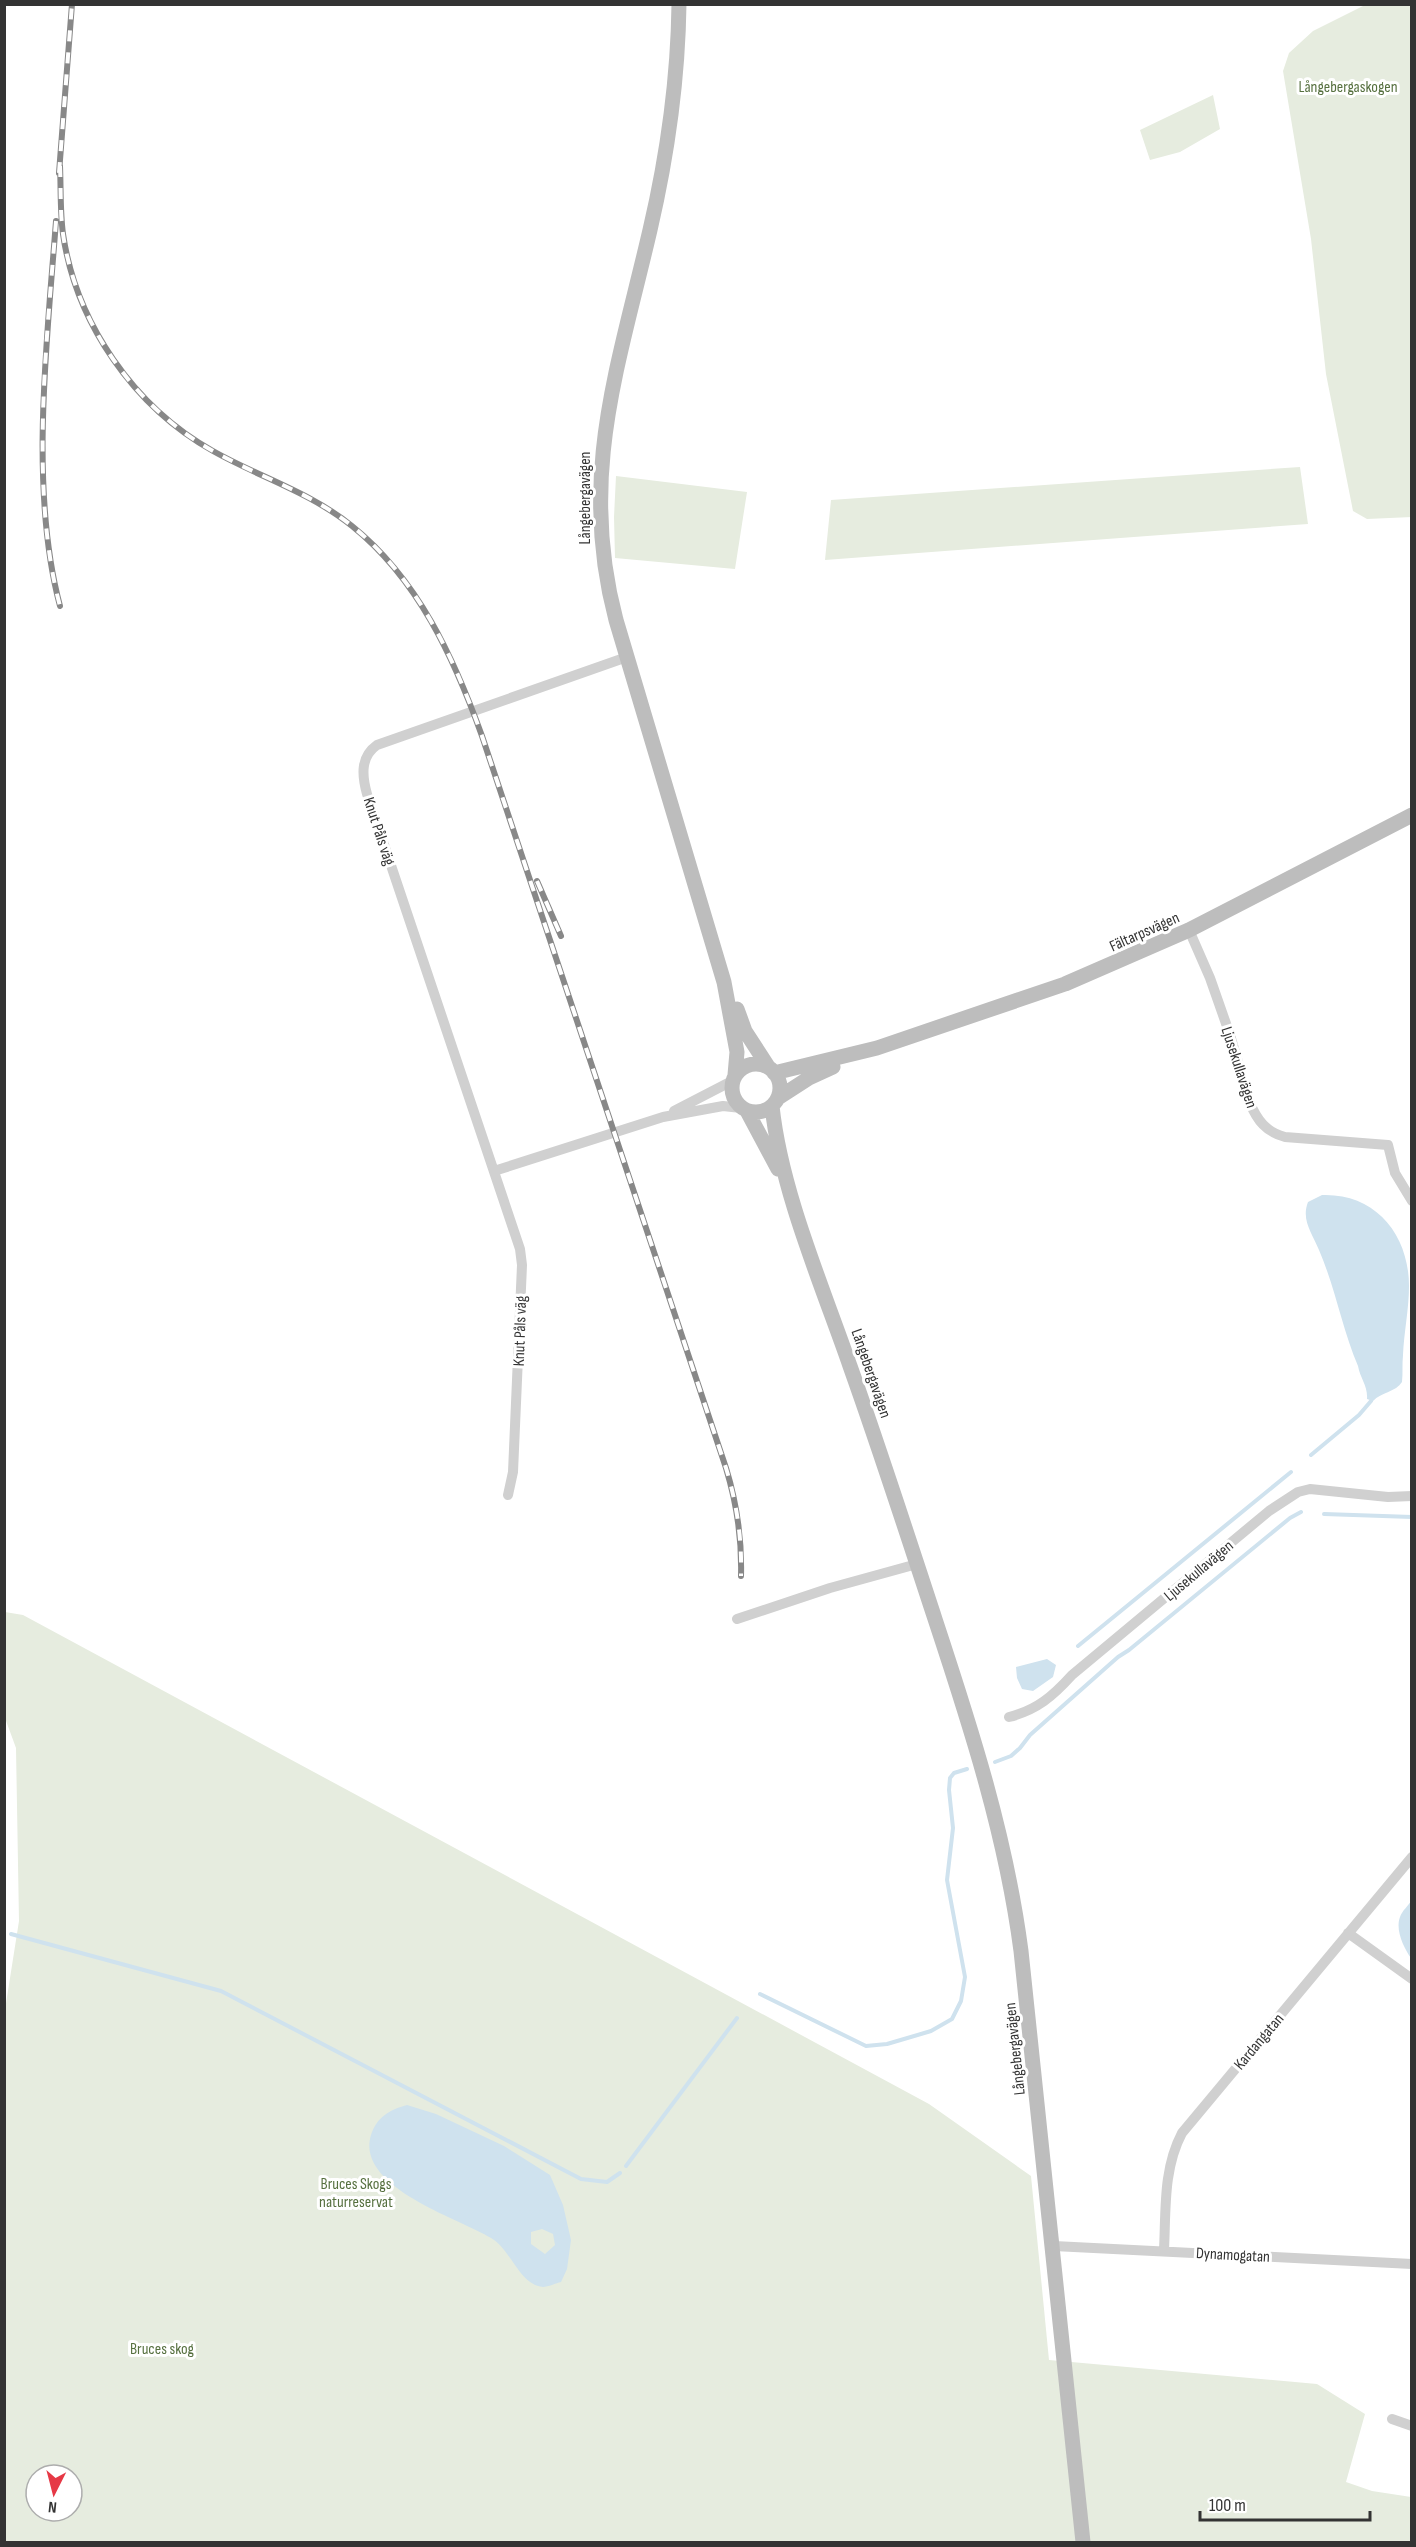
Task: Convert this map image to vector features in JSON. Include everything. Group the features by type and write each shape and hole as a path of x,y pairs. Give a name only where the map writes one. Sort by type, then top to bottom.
{"street":[{"name":"Långebergavägen","path":"679,4 670,114 657,199 608,405 602,448 600,488 602,553 610,597 627,657 724,982 737,1052 734,1078"},
{"name":"Knut Påls väg","path":"508,1495 513,1472 522,1264 520,1249 365,786 364,763 370,750 377,745 627,657"},
{"name":"Fältarpsvägen","path":"775,1102 809,1078 877,1048 1065,984 1189,930 1412,816"},
{"name":"Ljusekullavägen","path":"1189,930 1210,978 1250,1103 1259,1121 1271,1132 1285,1137 1388,1145 1395,1173 1412,1201"},
{"name":"Långebergavägen","path":"724,982 745,1031 772,1070"},
{"name":"Fältarpsvägen","path":"772,1070 877,1048"},
{"path":"494,1171 663,1117 723,1106 757,1113 775,1102 780,1087 772,1070 751,1065 734,1078 663,1117"},
{"path":"734,1078 732,1093 744,1110"},
{"name":"Långebergavägen","path":"775,1102 774,1125 790,1193 917,1564 985,1778 1008,1865 1022,1951 1083,2542"},
{"name":"Långebergavägen","path":"744,1110 790,1193"},
{"name":"Ljusekullavägen","path":"1010,1718 1030,1712 1055,1694 1071,1675 1260,1518 1298,1492 1310,1489 1388,1497 1412,1496"},
{"path":"737,1619 830,1588 917,1564"},
{"name":"Kardangatan","path":"1164,2250 1168,2171 1174,2149 1182,2133 1412,1857"},
{"path":"1348,1933 1412,1979"},
{"name":"Dynamogatan","path":"1054,2246 1412,2264"},
{"path":"1392,2419 1412,2426"}],"green space":[{"name":"Långebergaskogen","path":"1367,4 1411,5 1412,517 1367,519 1353,511 1326,374 1311,239 1283,71 1289,53 1313,31"},
{"path":"1213,95 1220,129 1180,152 1150,160 1140,130"},
{"path":"1300,467 1308,524 825,560 831,500"},
{"path":"616,476 747,492 735,569 615,558"},
{"name":"Bruces Skogs naturreservat","path":"5,1612 23,1615 929,2104 1031,2176 1049,2360 1317,2384 1365,2414 1346,2482 1372,2491 1411,2497 1411,2542 5,2542 4,2016 19,1921 16,1748 5,1718"}],"water":[{"path":"1322,1195 1341,1196 1373,1209 1385,1220 1403,1250 1409,1295 1402,1382 1373,1401 1367,1399 1365,1386 1347,1337 1330,1278 1307,1221 1308,1202"},
{"path":"1047,1659 1056,1665 1053,1677 1033,1691 1022,1689 1017,1678 1016,1667"},
{"path":"1411,1901 1411,1958 1399,1933 1399,1922"},
{"path":"407,2105 436,2114 504,2146 550,2175 563,2205 571,2240 567,2269 561,2282 545,2287 535,2285 521,2274 498,2243 413,2198 393,2185 378,2170 370,2154 371,2135 380,2119","holes":["542,2229 553,2234 555,2245 545,2254 531,2244 531,2232"]}],"waterway":[{"path":"1311,1455 1359,1415 1371,1401"},
{"path":"1078,1646 1291,1472"},
{"path":"995,1762 1011,1756 1030,1735 1118,1657 1290,1518 1301,1512"},
{"path":"1324,1514 1412,1517"},
{"path":"760,1994 866,2046 887,2044 931,2031 952,2019 961,2001 965,1977 947,1880 953,1828 949,1790 950,1778 954,1773 967,1769"},
{"path":"11,1934 221,1991 581,2179 607,2182 620,2173"},
{"path":"626,2166 737,2018"}],"railway":[{"path":"59,173 72,4"},
{"path":"60,166 62,226 70,267 95,330 113,359 134,386 184,433 230,460 319,504 352,526 396,570 415,595 446,649 482,736 726,1468 738,1522 741,1576"},
{"path":"56,221 45,365 43,465 45,514 60,606"},
{"path":"537,881 561,936"}],"park label":[{"name":"Bruces skog","path":"162,2348"}]}
